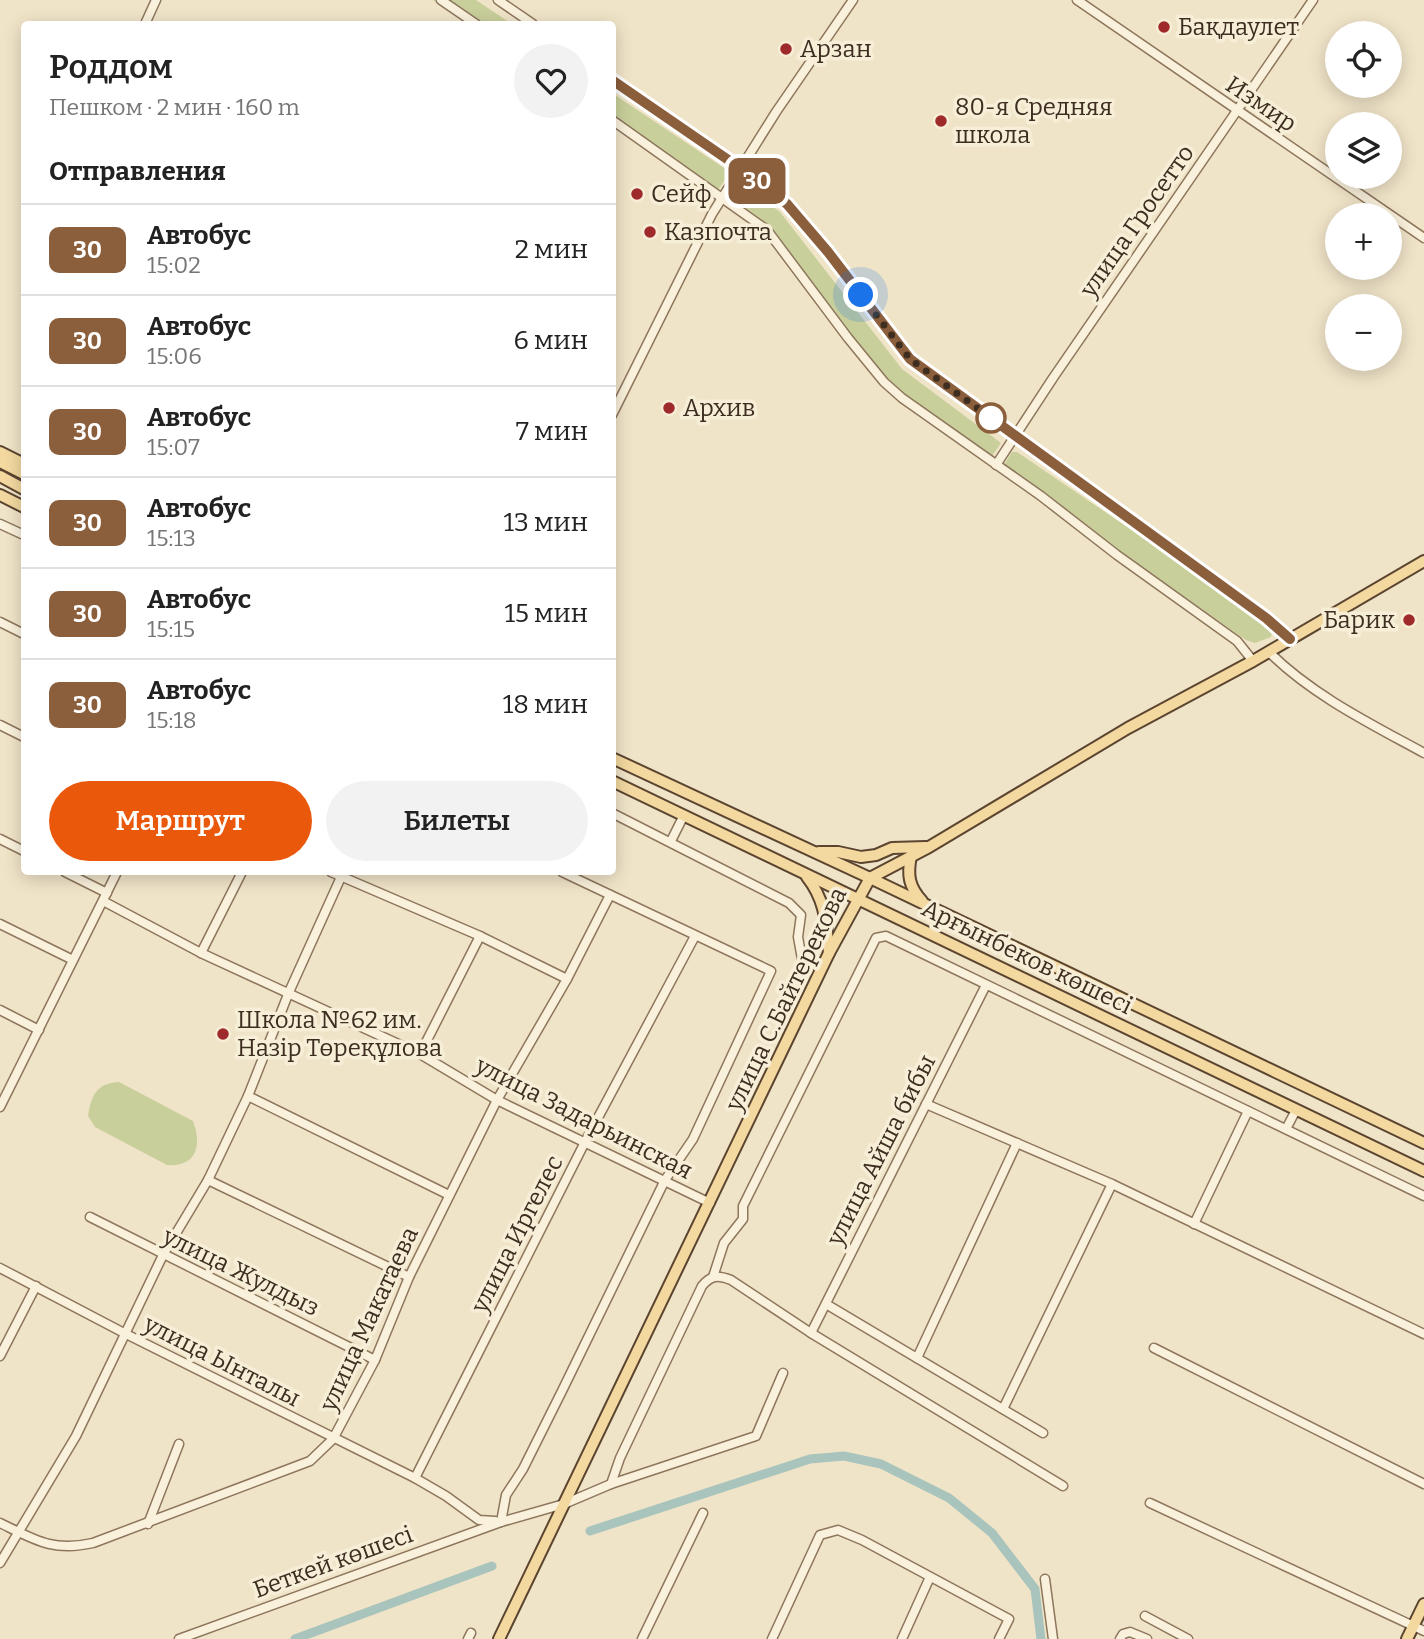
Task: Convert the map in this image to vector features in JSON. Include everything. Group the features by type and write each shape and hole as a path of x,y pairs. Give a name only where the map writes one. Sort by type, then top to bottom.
{"main road":[{"path":"0,452 21,462"},
{"path":"0,462 21,472"},
{"path":"0,476 21,487"},
{"path":"0,495 21,506"},
{"name":"улица С.Байтерекова","path":"500,1639 822,967 870,878 929,847 1128,728 1269,652 1424,561"},
{"name":"Арғынбеков көшесі","path":"616,760 1424,1143"},
{"name":"Арғынбеков көшесі","path":"616,783 1424,1171"},
{"path":"815,852 861,857 876,855 892,848 929,847"},
{"path":"911,856 911,885 926,905"},
{"path":"805,874 824,906 829,953"},
{"path":"1407,1639 1419,1629 1424,1604"}],"street":[{"path":"146,21 156,0"},
{"path":"441,0 472,21"},
{"path":"498,0 529,21"},
{"path":"616,407 712,214 853,0"},
{"name":"Измир","path":"1077,0 1424,238"},
{"name":"улица Гросетто","path":"996,465 1053,377 1313,0"},
{"path":"616,83 740,168 787,204 828,252 910,359 1266,618 1290,639"},
{"path":"616,123 766,230 884,382 902,398 1041,496 1117,555 1237,641 1253,661"},
{"path":"0,524 21,534"},
{"path":"0,622 21,632"},
{"path":"1269,652 1282,666 1335,702 1424,753"},
{"path":"0,725 21,736"},
{"path":"616,815 789,903 801,915 798,937 802,959 822,967"},
{"path":"671,841 684,815"},
{"path":"0,839 21,850"},
{"name":"улица Задарьинская","path":"70,875 201,953 420,1054 497,1100 710,1203"},
{"path":"0,1107 2,1097 39,1030 116,875"},
{"path":"201,953 240,875"},
{"path":"337,875 480,936 567,979"},
{"path":"501,1522 506,1495 523,1469 665,1180 693,1139 771,971 568,875"},
{"path":"0,1563 76,1436 163,1255 208,1180 248,1096 289,992 341,877"},
{"name":"улица Макатаева","path":"0,1523 36,1542 53,1546 71,1547 93,1543 310,1461 333,1439 375,1360 409,1277 497,1100 567,979 610,895"},
{"path":"0,925 74,961"},
{"path":"420,1054 480,936"},
{"name":"улица Иргелес","path":"415,1478 585,1142 695,936"},
{"path":"713,1277 724,1243 743,1219 743,1206 876,938 886,936 1424,1196"},
{"name":"улица Айша бибы","path":"811,1333 986,985"},
{"path":"0,1010 39,1030"},
{"path":"248,1096 449,1195"},
{"path":"926,1104 1112,1184 1424,1334"},
{"path":"1286,1129 1296,1110"},
{"path":"1194,1224 1248,1111"},
{"path":"917,1358 1017,1143"},
{"path":"208,1180 409,1277"},
{"path":"1003,1409 1112,1184"},
{"name":"улица Жулдыз","path":"90,1217 375,1360"},
{"name":"улица Ынталы","path":"0,1268 333,1439 415,1478 479,1520 501,1522"},
{"path":"611,1484 620,1458 702,1286 713,1277 720,1276 731,1280 811,1333 1063,1486"},
{"path":"0,1356 36,1286"},
{"path":"826,1304 1043,1433"},
{"path":"1154,1348 1424,1484"},
{"name":"Беткей көшесі","path":"179,1639 501,1522 564,1504 611,1484 756,1436 783,1373"},
{"path":"148,1524 179,1444"},
{"path":"1150,1503 1419,1629"},
{"path":"642,1639 703,1513"},
{"path":"772,1639 820,1535 838,1530 862,1540 1009,1619 999,1639"},
{"path":"901,1639 930,1577"},
{"path":"1045,1579 1053,1639"},
{"path":"1145,1616 1188,1639"},
{"path":"1120,1639 1123,1634 1130,1632 1147,1639"}],"green space":[{"path":"433,0 476,0 508,21 464,21"},
{"path":"616,96 727,170 727,177 717,191 616,126"},
{"path":"741,183 780,212 902,369 1001,443 990,459 884,386 770,232 728,202"},
{"path":"1012,452 1017,452 1271,625 1271,637 1255,643 1246,640 1004,471 1005,463"},
{"path":"119,1082 193,1121 197,1146 191,1158 177,1165 167,1165 95,1127 88,1116 93,1096 105,1085"}],"waterway":[{"path":"590,1531 810,1459 844,1456 881,1464 949,1498 992,1533 1035,1589 1041,1639"},
{"path":"295,1639 492,1566"}],"bus line":[{"name":"30","path":"616,83 740,168 787,204 828,252 910,359 1266,618 1290,639"}],"place":[{"name":"Бақдаулет","path":"1164,27"},
{"name":"Арзан","path":"786,49"},
{"name":"80-я Средняя школа","path":"941,121"},
{"name":"Сейф","path":"637,194"},
{"name":"Казпочта","path":"650,232"},
{"name":"Архив","path":"669,408"},
{"name":"Барик","path":"1409,620"},
{"name":"Школа №62 им. Назір Төреқұлова","path":"223,1034"}],"route":[{"path":"861,295 910,359 995,421 991,418"}]}
